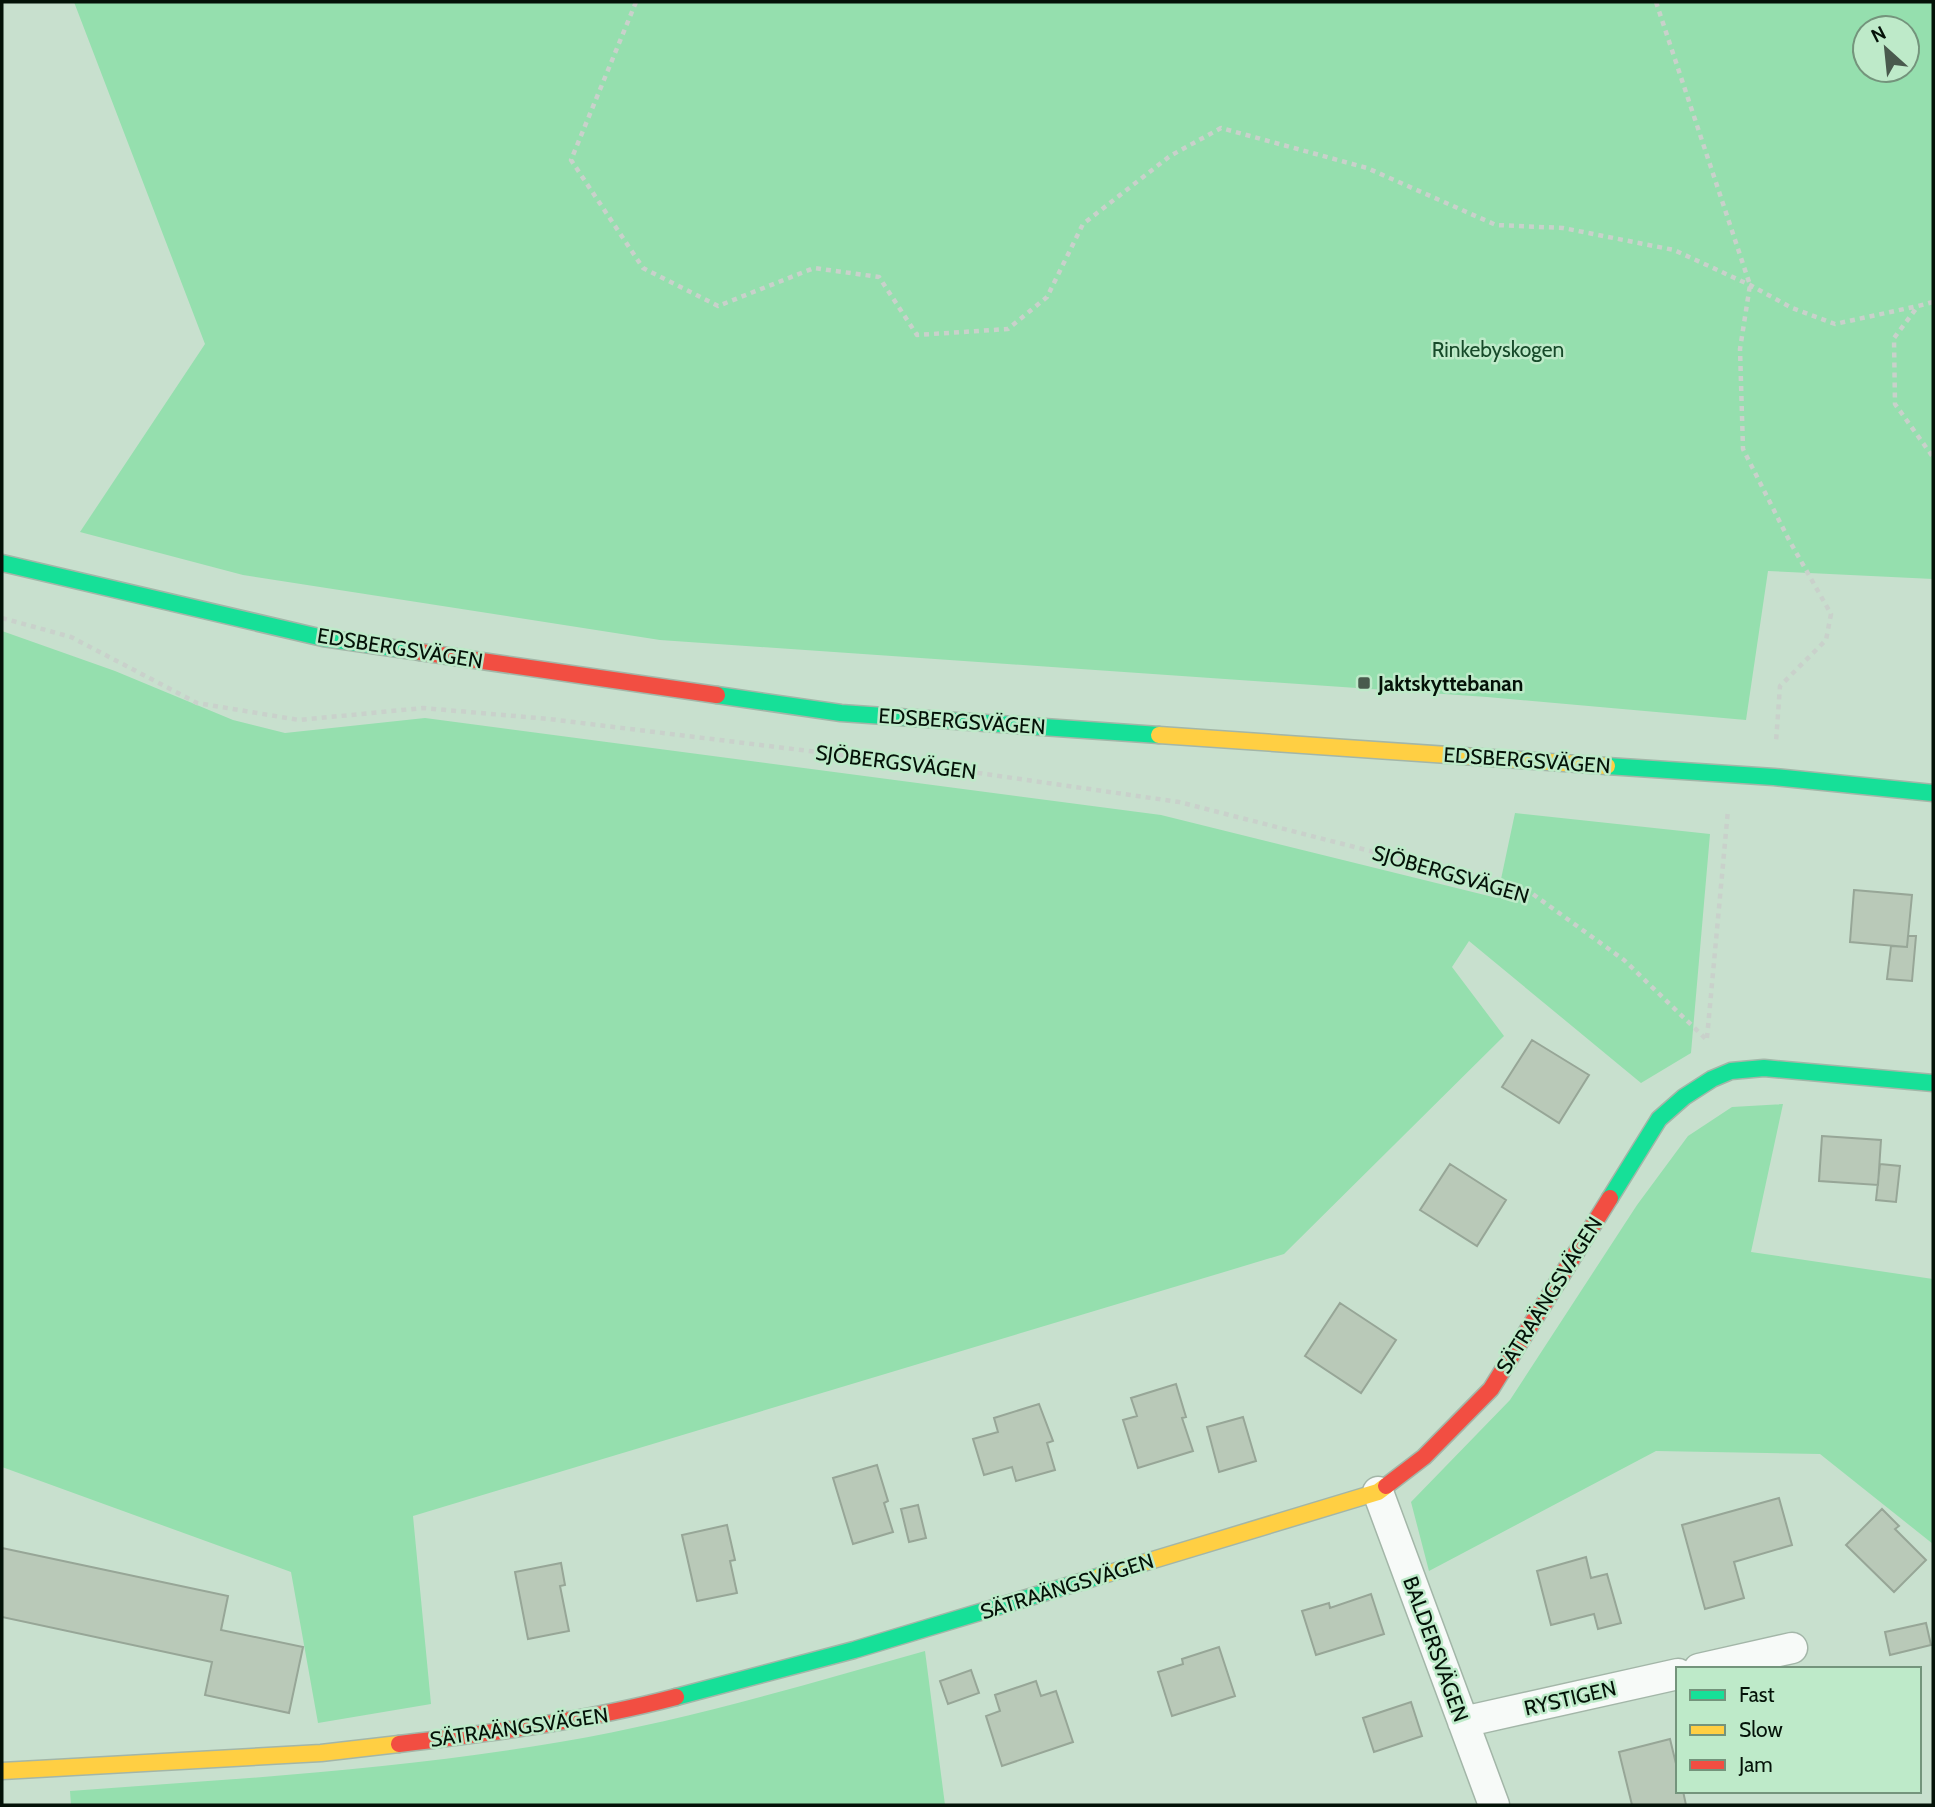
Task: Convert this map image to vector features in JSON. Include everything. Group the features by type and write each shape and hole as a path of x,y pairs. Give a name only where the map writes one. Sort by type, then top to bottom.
{"street":[{"name":"EDSBERGSVÄGEN","path":"2,563 323,638 841,713 1774,777 1933,793"},
{"name":"SÄTRAÄNGSVÄGEN","path":"2,1771 321,1753 488,1733 618,1712 855,1650 1378,1492 1424,1457 1490,1389 1659,1119 1684,1097 1712,1079 1731,1071 1764,1068 1933,1083"},
{"name":"BALDERSVÄGEN","path":"1378,1492 1494,1805"},
{"path":"1708,1667 1792,1648"},
{"name":"RYSTIGEN","path":"1463,1722 1676,1674"}],"path":[{"path":"636,2 571,160 643,268 719,306 814,268 879,276 917,335 1008,329 1047,297 1083,224 1170,156 1221,128 1367,168 1496,225 1563,228 1674,250 1792,308 1835,324 1933,302"},
{"path":"1656,2 1749,285 1740,349 1743,449 1789,540 1831,614 1826,640 1780,686 1774,777"},
{"path":"1918,306 1894,338 1895,404 1933,457"},
{"name":"SJÖBERGSVÄGEN","path":"2,618 71,637 197,703 299,720 423,708 549,719 923,765 1179,802 1530,892 1624,960 1707,1039 1731,1071"},
{"path":"1707,1039 1731,774"}],"green space":[{"name":"Rinkebyskogen","path":"74,2 1933,2 1933,579 1768,571 1746,720 1487,697 660,640 243,575 80,532 205,344"},
{"path":"2,631 115,671 233,720 285,733 425,718 1161,815 1497,898 1515,813 1710,834 1691,1053 1641,1083 1469,941 1452,967 1504,1036 1284,1254 413,1516 431,1704 318,1723 291,1572 2,1467"},
{"path":"1783,1104 1751,1252 1933,1279 1933,1544 1820,1454 1656,1451 1429,1571 1411,1502 1510,1400 1637,1205 1688,1136 1732,1107"},
{"path":"925,1651 945,1805 71,1805 70,1791 377,1767 560,1742 698,1713"}],"building":[{"path":"1854,890 1912,895 1907,947 1850,942"},
{"path":"1908,936 1916,936 1912,981 1887,979 1891,946 1907,947"},
{"path":"1532,1040 1589,1075 1559,1123 1502,1087"},
{"path":"1822,1136 1881,1140 1878,1185 1819,1181"},
{"path":"1450,1164 1506,1200 1477,1246 1420,1210"},
{"path":"1880,1164 1900,1166 1896,1202 1876,1200"},
{"path":"1340,1303 1396,1340 1361,1393 1305,1356"},
{"path":"1176,1384 1186,1417 1182,1418 1193,1451 1138,1468 1123,1420 1137,1416 1131,1398"},
{"path":"1039,1404 1053,1441 1047,1443 1055,1470 1016,1481 1012,1467 984,1475 973,1439 998,1432 994,1418"},
{"path":"1243,1417 1256,1461 1219,1472 1207,1427"},
{"path":"877,1465 888,1501 884,1503 893,1532 853,1544 833,1478"},
{"path":"1779,1498 1792,1545 1734,1562 1744,1598 1705,1609 1682,1525"},
{"path":"918,1505 926,1538 909,1542 901,1509"},
{"path":"1882,1509 1899,1526 1895,1529 1926,1560 1894,1592 1846,1545"},
{"path":"727,1525 735,1560 730,1561 737,1593 697,1601 682,1535"},
{"path":"2,1548 228,1596 221,1630 303,1647 289,1713 205,1695 212,1662 2,1617"},
{"path":"1586,1557 1591,1578 1607,1574 1621,1623 1598,1629 1594,1614 1551,1625 1537,1571"},
{"path":"561,1563 565,1585 560,1586 569,1631 528,1639 515,1572"},
{"path":"1371,1594 1384,1634 1316,1655 1302,1611 1329,1603 1330,1608"},
{"path":"1926,1623 1931,1645 1890,1655 1885,1632"},
{"path":"1219,1647 1235,1696 1172,1716 1158,1672 1183,1664 1182,1659"},
{"path":"971,1670 979,1693 948,1704 940,1681"},
{"path":"1036,1681 1041,1696 1056,1691 1073,1742 1002,1766 986,1716 1000,1711 995,1695"},
{"path":"1411,1702 1422,1736 1374,1752 1363,1718"},
{"path":"1670,1739 1676,1764 1676,1793 1683,1793 1686,1805 1632,1805 1619,1752"}],"traffic: fast":[{"path":"2,563 323,638 420,652"},
{"path":"717,695 841,713 1159,735"},
{"path":"1607,766 1774,777 1933,793"},
{"path":"1610,1198 1659,1119 1684,1097 1712,1079 1731,1071 1764,1068 1933,1083"},
{"path":"676,1697 854,1650 1100,1576"}],"traffic: slow":[{"path":"1159,735 1607,766"},
{"path":"1100,1576 1378,1492 1386,1486"},
{"path":"2,1771 321,1753 399,1744"}],"traffic: jam":[{"path":"420,652 717,695"},
{"path":"1386,1486 1424,1457 1491,1389 1610,1198"},
{"path":"399,1744 573,1720 676,1697"}],"place":[{"name":"Jaktskyttebanan","path":"1364,683"}]}
